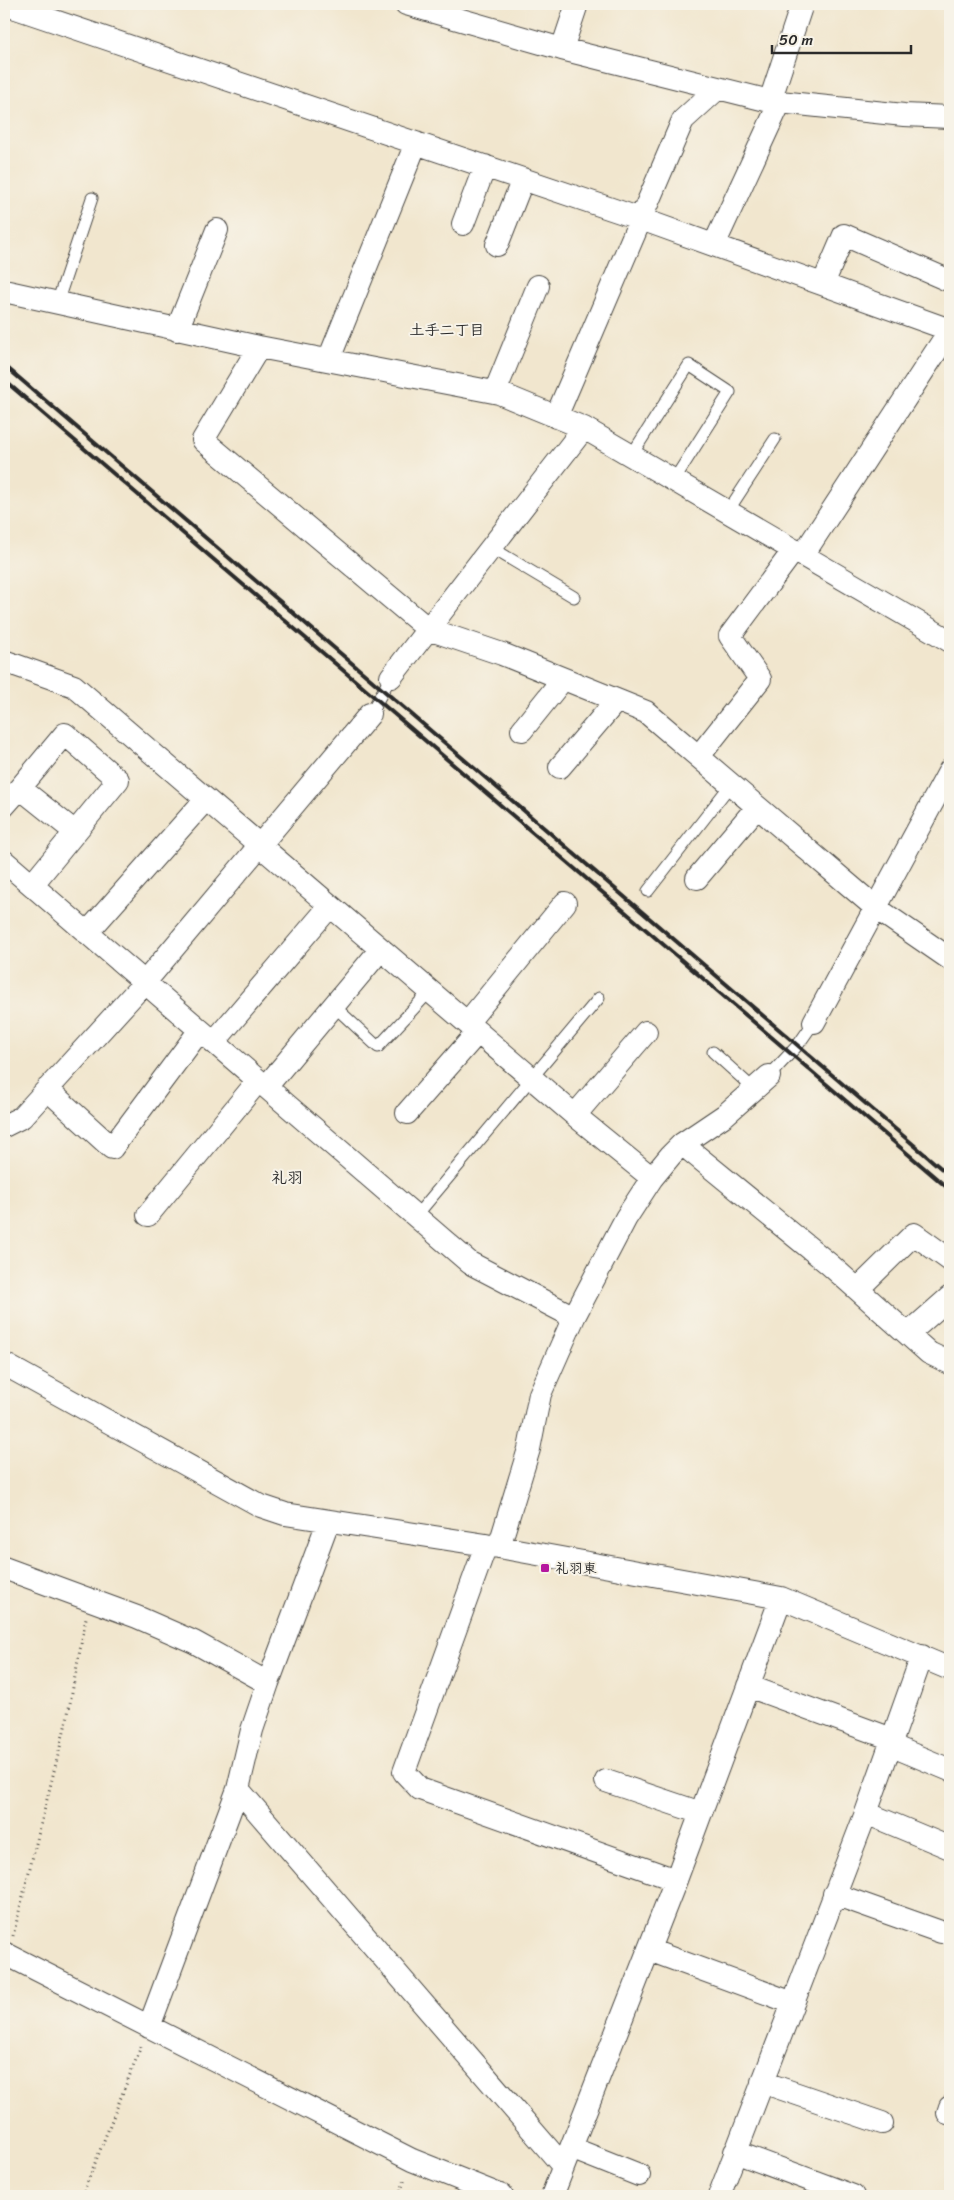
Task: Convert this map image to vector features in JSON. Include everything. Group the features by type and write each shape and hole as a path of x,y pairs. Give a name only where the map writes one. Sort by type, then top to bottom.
{"street":[{"path":"4,4 641,218 950,330 799,552 730,636 760,679 699,756"},
{"path":"408,4 562,49 775,102 904,115 950,117"},
{"path":"562,49 577,4"},
{"path":"714,245 775,102 802,4"},
{"path":"556,417 683,120 717,89"},
{"path":"329,359 416,143"},
{"path":"463,224 485,166"},
{"path":"497,245 524,179"},
{"path":"177,330 217,230"},
{"path":"823,284 844,235 950,281"},
{"path":"495,392 538,286"},
{"path":"4,291 259,347 495,392 584,428 950,641"},
{"path":"259,347 203,440 428,629 502,654 646,712 732,783 757,807 876,908 950,959"},
{"path":"391,677 584,428"},
{"path":"4,661 74,686 472,1028 652,1178"},
{"path":"522,730 563,680"},
{"path":"560,767 616,701"},
{"path":"4,1126 22,1117 145,982 370,714"},
{"path":"4,806 65,734 118,780 32,885"},
{"path":"814,1022 950,770"},
{"path":"20,788 76,832"},
{"path":"88,933 206,799"},
{"path":"697,878 757,807"},
{"path":"4,861 470,1263 574,1317"},
{"path":"406,1113 565,903"},
{"path":"47,1089 112,1148 207,1036 330,906"},
{"path":"148,1215 262,1084 334,1006 381,949"},
{"path":"575,1115 646,1032"},
{"path":"676,1880 420,1788 404,1772 529,1449 540,1394 574,1317 617,1234 652,1178 682,1144 725,1115 762,1083"},
{"path":"682,1144 829,1264 929,1353 950,1363"},
{"path":"858,1289 914,1234 950,1260"},
{"path":"908,1334 950,1297"},
{"path":"4,1364 261,1506 285,1514 493,1546 781,1598 950,1669"},
{"path":"149,2027 238,1789 252,1730 268,1682 328,1522"},
{"path":"4,1568 136,1617 194,1642 268,1682"},
{"path":"552,2196 676,1880 781,1598"},
{"path":"719,2196 866,1812 922,1656"},
{"path":"748,1686 891,1742 950,1770"},
{"path":"606,1781 701,1813"},
{"path":"238,1789 567,2157 639,2176"},
{"path":"866,1812 950,1848"},
{"path":"834,1894 941,1932"},
{"path":"649,1950 793,2003"},
{"path":"6,1955 412,2160 502,2196"},
{"path":"762,2082 882,2123"},
{"path":"950,2107 948,2113 950,2113"},
{"path":"735,2152 853,2196"}],"lane":[{"path":"56,303 92,198"},
{"path":"631,456 688,365 730,392 674,480"},
{"path":"728,511 775,439"},
{"path":"492,548 574,597"},
{"path":"370,714 391,677"},
{"path":"648,891 732,783"},
{"path":"334,1006 378,1047 430,991"},
{"path":"416,1216 599,998"},
{"path":"713,1052 762,1083 798,1045 814,1022"}],"path":[{"path":"6,1955 41,1831 67,1719 89,1600"},
{"path":"82,2196 149,2027"}],"railway":[{"path":"4,365 950,1176"},
{"path":"4,380 950,1190"}],"place":[{"name":"礼羽東","path":"545,1568"}],"district":[{"name":"土手二丁目","path":"447,330"},
{"name":"礼羽","path":"287,1177"}]}
